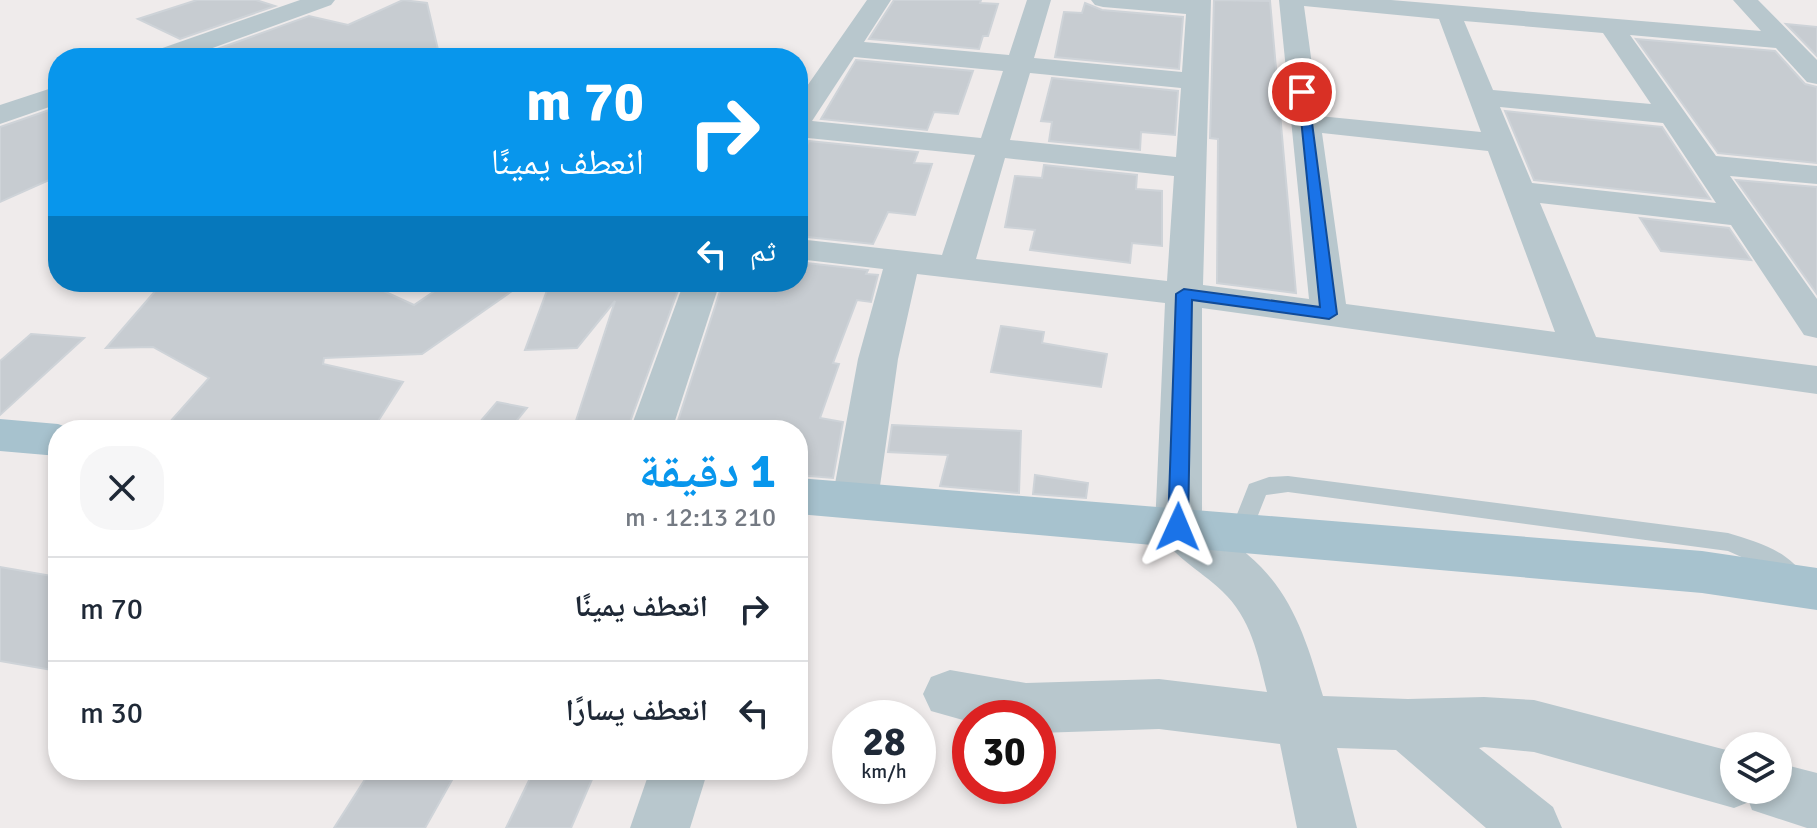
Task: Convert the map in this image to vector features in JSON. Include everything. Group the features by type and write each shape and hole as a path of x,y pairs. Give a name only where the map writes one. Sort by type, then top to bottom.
{"main road":[{"path":"0,435 48,439"},
{"path":"808,497 1702,572 1808,588"}],"street":[{"path":"188,48 323,0"},
{"path":"808,105 879,0"},
{"path":"956,266 1039,0"},
{"path":"1103,0 1199,4 1184,294 1178,527 1242,579 1265,608 1279,637 1303,721 1327,828"},
{"path":"1291,0 1329,314"},
{"path":"1307,0 1784,41"},
{"path":"1745,0 1817,76"},
{"path":"1449,13 1581,348"},
{"path":"1611,26 1817,326"},
{"path":"846,48 1195,81"},
{"path":"808,69 831,71"},
{"path":"1482,97 1673,115"},
{"path":"0,115 48,98"},
{"path":"1306,123 1500,143"},
{"path":"808,129 1191,168"},
{"path":"1706,164 1817,175"},
{"path":"1520,191 1742,216"},
{"path":"808,250 1184,294 1817,380"},
{"path":"855,500 878,359 903,260"},
{"path":"654,420 699,292"},
{"path":"950,694 1026,708 1159,704 1303,721 1408,725 1484,722 1534,726 1720,776"},
{"path":"1408,725 1532,828"},
{"path":"660,828 676,780"},
{"path":"1792,795 1817,802"}],"building":[{"path":"197,0 256,0 275,6 180,39 138,19"},
{"path":"403,0 427,3 438,48 220,48 309,16 348,25"},
{"path":"894,0 981,0 980,3 998,4 988,36 983,36 979,49 869,39"},
{"path":"1214,0 1270,1 1296,293 1217,283 1218,139 1210,138"},
{"path":"1085,3 1102,10 1183,17 1179,69 1055,57 1064,12 1082,13"},
{"path":"1786,24 1817,27 1817,56"},
{"path":"1636,39 1775,51 1805,84 1817,87 1817,163 1718,153"},
{"path":"856,60 973,71 958,114 934,112 927,130 821,119"},
{"path":"1052,78 1178,91 1175,135 1141,132 1140,150 1049,141 1052,122 1041,121"},
{"path":"48,110 48,180 0,202 0,127"},
{"path":"1505,111 1662,127 1710,199 1534,180"},
{"path":"808,143 918,152 914,163 932,164 915,215 888,212 873,244 808,237"},
{"path":"1044,165 1137,175 1136,189 1162,191 1162,246 1132,243 1130,263 1030,250 1035,230 1005,227 1015,176 1042,178"},
{"path":"1736,180 1817,187 1817,294"},
{"path":"1640,218 1729,228 1751,260 1661,251"},
{"path":"808,263 868,270 866,274 878,275 871,302 857,300 833,363 839,364 820,418 843,422 833,478 808,476 808,420 678,420 720,292 808,292"},
{"path":"154,292 386,292 414,305 433,292 511,292 422,354 324,358 323,364 403,382 379,420 172,420 209,378 153,347 106,348"},
{"path":"546,292 677,292 631,420 576,420 615,301 577,348 525,350"},
{"path":"1001,326 1044,332 1042,343 1107,354 1101,387 991,372"},
{"path":"31,334 84,338 0,415 0,361"},
{"path":"497,402 527,408 517,420 482,420"},
{"path":"892,425 1021,431 1019,493 940,486 948,455 888,452"},
{"path":"1035,475 1088,483 1086,498 1033,494"},
{"path":"0,567 48,575 48,669 0,661"},
{"path":"365,780 452,780 425,828 334,828"},
{"path":"529,780 592,780 571,828 506,828"}],"route":[{"path":"1178,527 1184,294 1329,314 1302,92"}]}
